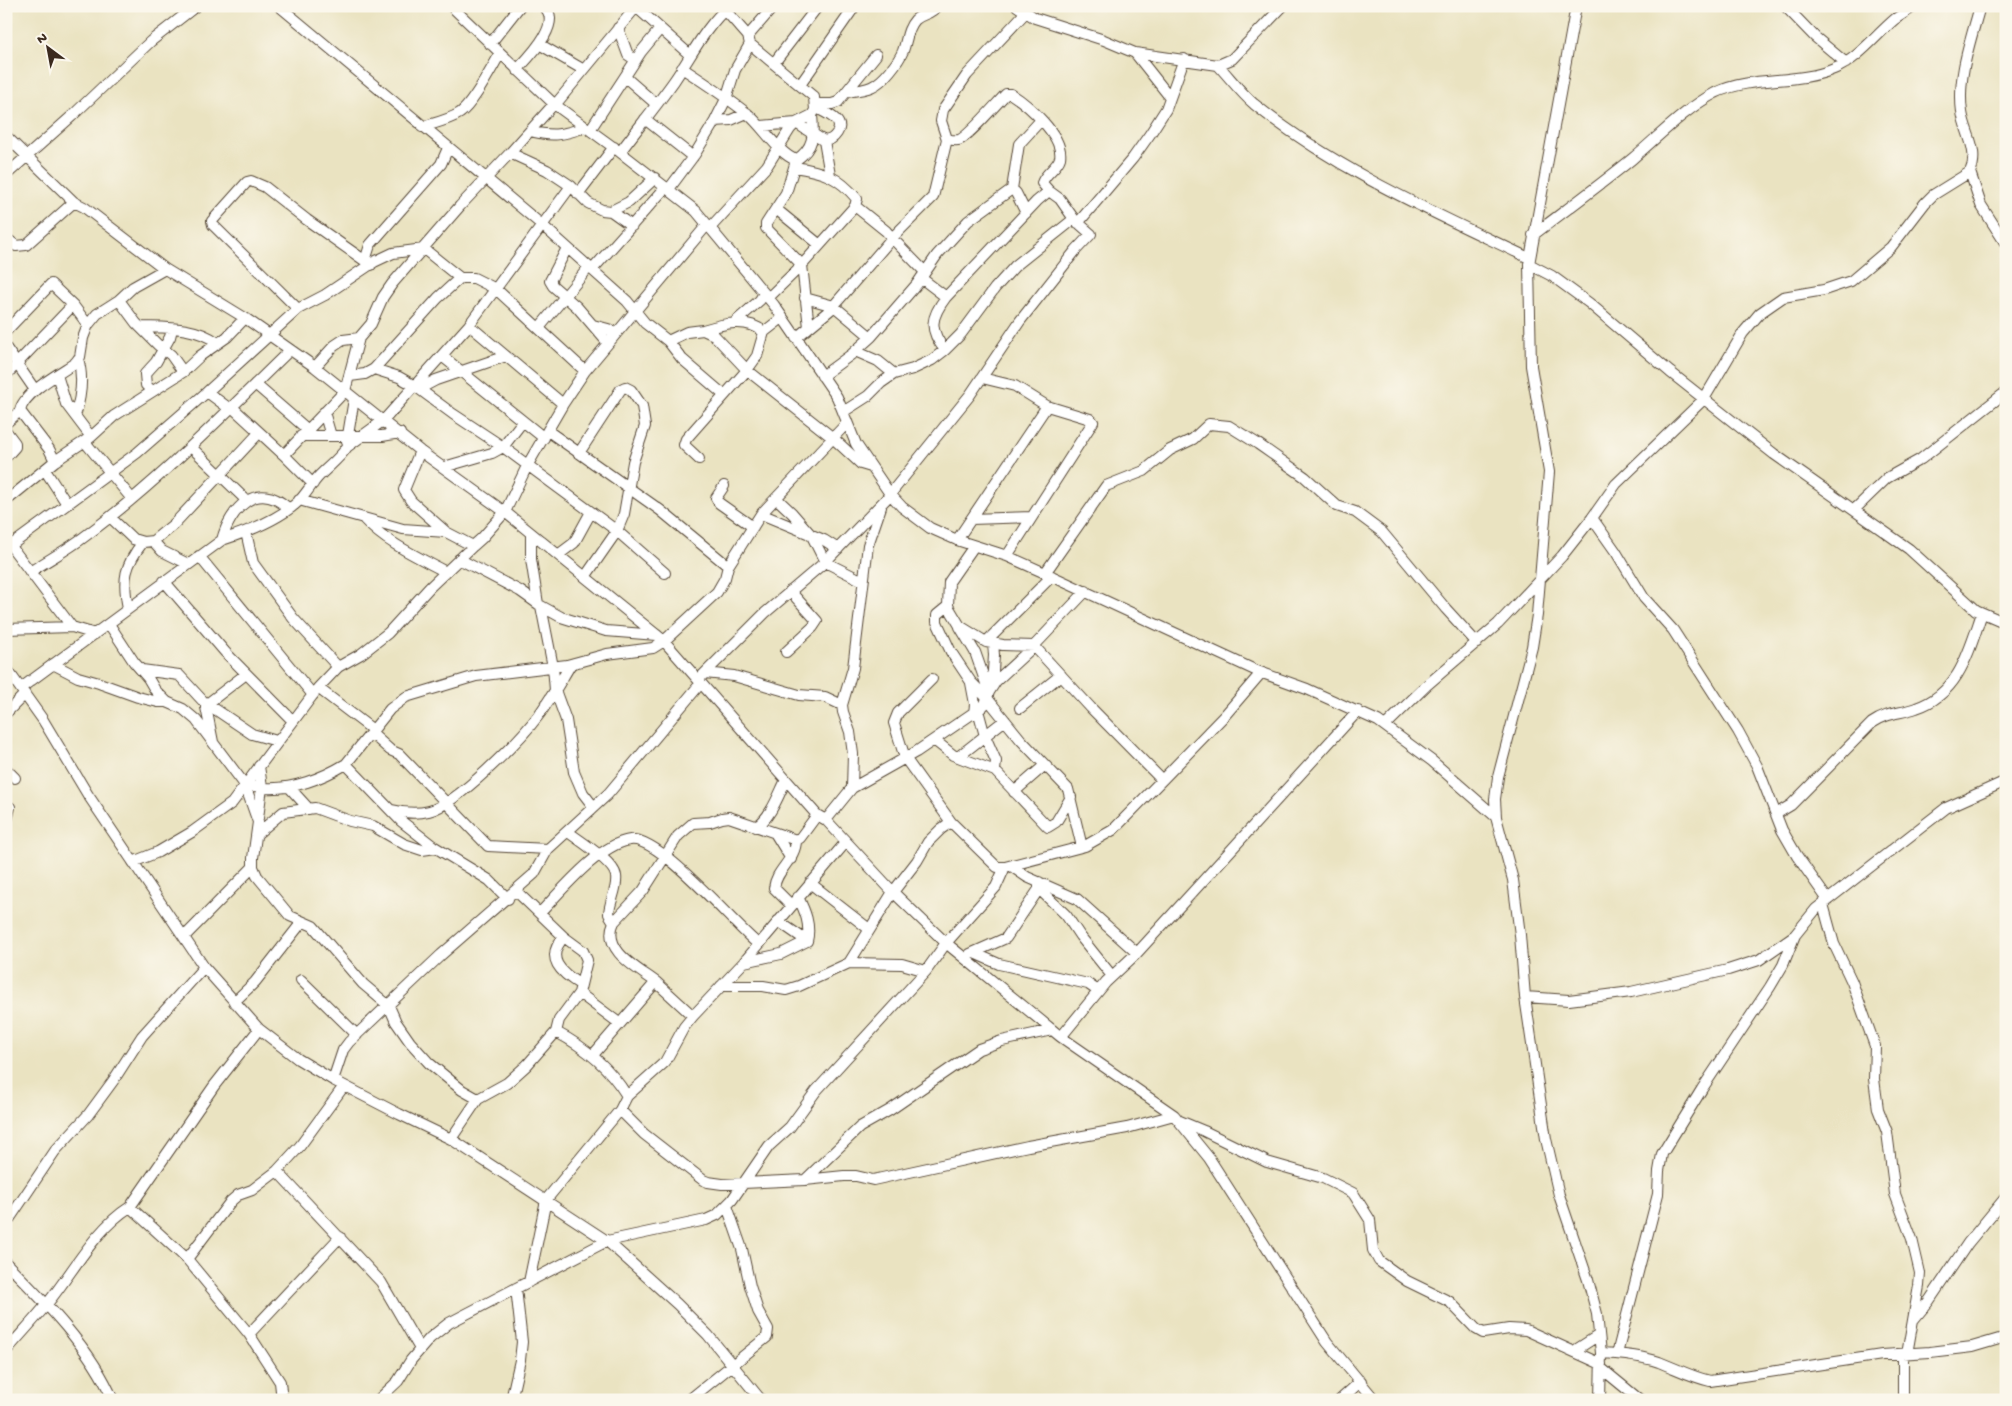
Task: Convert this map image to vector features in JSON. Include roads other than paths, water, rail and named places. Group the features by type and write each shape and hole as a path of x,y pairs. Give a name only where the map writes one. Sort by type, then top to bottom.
{"street":[{"path":"6,175 152,41 196,6"},
{"path":"279,6 542,225 635,310 645,323 668,341 682,359 724,395"},
{"path":"451,6 555,104 655,178 696,212 766,295 837,397 856,444 890,494 902,507 930,528 957,540 1006,556 1086,591 1261,673 1307,689 1358,711 1385,726 1432,761 1496,817"},
{"path":"490,44 520,6"},
{"path":"517,70 545,37 550,19 543,6"},
{"path":"774,63 818,6"},
{"path":"800,85 855,6"},
{"path":"847,92 867,89 879,84 902,53 907,33 915,20 920,15 934,11 938,6"},
{"path":"796,338 834,306 892,238 924,208 933,196 947,139 941,121 944,110 959,85 1023,9 1035,18 1104,40 1135,53 1218,65 1232,59 1283,6"},
{"path":"1576,6 1529,261 1531,366 1549,472 1540,580 1532,647 1498,777 1495,799 1496,817 1512,880 1520,935 1525,997 1546,1139 1559,1195 1588,1280 1597,1314 1601,1353 1600,1400"},
{"path":"1785,6 1808,31 1846,63"},
{"path":"1533,236 1607,180 1680,118 1716,93 1760,81 1819,73 1846,63 1896,19 1914,6"},
{"path":"1385,726 1427,685 1498,624 1540,580 1592,518 1616,484 1704,399 1743,334 1760,313 1783,297 1824,290 1851,281 1891,247 1929,199 1970,172 1973,166 1974,155 1962,114 1962,81 1980,6"},
{"path":"284,455 345,391 359,338 371,324 382,297 392,284 460,206 555,104 636,7 690,55"},
{"path":"347,446 384,420 417,388 469,325 542,225 617,150 645,119 715,19 727,8 749,40 814,97 814,135 810,148 795,164 786,193 766,224 766,228 802,265 809,327"},
{"path":"539,328 590,268 668,188 693,157 715,121 726,99 735,70 749,40 768,8"},
{"path":"618,28 628,55 636,60"},
{"path":"530,132 544,135 566,135 588,128 660,28"},
{"path":"539,44 584,70"},
{"path":"1135,53 1169,96"},
{"path":"422,127 446,120 461,112 478,91 500,54"},
{"path":"133,862 158,852 192,832 232,802 315,691 338,667 361,654 388,633 446,572 482,538 505,512 527,466 585,370 708,226 767,166 796,123 814,109 838,102 876,55"},
{"path":"843,412 868,396 894,374 913,369 932,360 945,350 961,334 995,288 1015,266 1076,221 1133,158 1166,108 1184,59"},
{"path":"1218,65 1253,103 1298,136 1360,174 1529,261 1590,302 1670,372 1774,454 1909,549 1976,610 2006,623"},
{"path":"682,68 747,113 795,164 830,175 857,199 855,206 802,265 734,323"},
{"path":"625,77 656,104"},
{"path":"333,1080 343,1050 349,1042 441,955 508,899 534,874 548,849 608,794 701,679 790,591 825,562 882,504 982,378 1020,321 1076,250 1091,234 1076,221 1060,200 1042,183 1044,176 1055,167 1060,158 1059,146 1055,136 1041,120 1015,97 1006,94 963,138 947,139"},
{"path":"761,126 796,123 824,141 832,139 839,131 840,126 838,121 840,109 838,102"},
{"path":"814,109 838,121"},
{"path":"715,121 732,120 747,113"},
{"path":"645,119 693,157"},
{"path":"822,376 871,337 923,275 937,255 968,221 1012,189 1019,144 1041,120"},
{"path":"6,136 74,202 84,207 165,269 245,318 315,366 420,451 444,466 505,512 660,638 701,679 786,780 946,943 969,955 999,964 1088,984 1098,991"},
{"path":"824,141 830,175"},
{"path":"368,263 370,245 441,164 448,148"},
{"path":"510,153 547,170 575,190 588,203 602,210 611,211 632,226"},
{"path":"1970,172 1981,205 2006,244"},
{"path":"611,211 629,202 655,178"},
{"path":"298,309 213,225 212,221 247,182 252,181 265,186 307,220 368,263"},
{"path":"1012,189 1026,213"},
{"path":"945,350 937,340 934,328 935,312 946,296 1049,191"},
{"path":"6,238 16,246 26,245 74,202"},
{"path":"855,206 886,231 923,275 946,296"},
{"path":"776,209 820,245"},
{"path":"567,248 550,281 564,297 577,307 608,343"},
{"path":"72,627 8,543 67,504 137,453 208,392 298,309 325,295 368,263 393,253 424,249 460,278 474,278 496,289 585,370"},
{"path":"75,416 79,403 82,370 78,359 88,324 97,314 119,300 133,287 165,269"},
{"path":"350,376 366,374 374,369 438,298 460,278"},
{"path":"6,331 51,284 73,305 88,324"},
{"path":"805,298 834,306 871,337"},
{"path":"119,300 140,327 172,355 183,372"},
{"path":"6,375 73,305"},
{"path":"6,501 55,461 88,439 114,416 183,372 245,318"},
{"path":"699,459 684,445 686,439 747,370 757,356 764,332 782,318"},
{"path":"668,341 686,332 703,330 727,323 747,324 758,327 764,332"},
{"path":"469,325 563,404"},
{"path":"593,325 608,329 616,334"},
{"path":"140,327 199,332 210,336 218,343"},
{"path":"152,392 146,385 145,374 164,349 172,329"},
{"path":"703,330 714,335 747,370 833,438 861,464 871,467"},
{"path":"315,366 343,340 359,338"},
{"path":"6,348 35,390"},
{"path":"30,572 83,538 132,499 191,446 290,350"},
{"path":"855,351 878,361 894,374"},
{"path":"442,356 523,421 579,453 660,510 728,566"},
{"path":"417,388 436,380 489,364 506,356"},
{"path":"6,457 16,447 7,424 20,411 21,405 35,390 78,359"},
{"path":"374,369 399,377 504,447 527,466 617,531 665,573"},
{"path":"57,375 66,404 110,472 132,499"},
{"path":"982,378 1015,386 1047,406 1090,419 1093,422 1006,556"},
{"path":"255,384 305,433 331,436 400,433"},
{"path":"579,453 621,389 631,390 642,406 644,426 633,462 624,514 617,531 585,577"},
{"path":"208,392 231,408 259,432 313,484"},
{"path":"1854,510 1887,478 1921,459 2006,392"},
{"path":"6,713 23,691 53,664 109,624 164,581 222,540 246,532 300,500 318,477 344,452 347,446 354,398"},
{"path":"957,540 1047,406"},
{"path":"20,411 55,461"},
{"path":"324,412 331,436"},
{"path":"444,466 492,453 504,447 523,421"},
{"path":"245,785 262,787 289,786 331,773 346,764 390,709 406,697 476,676 553,667 606,654 652,648 660,638 717,592 726,578 728,566 761,514 847,423"},
{"path":"989,642 1048,574 1106,486 1144,471 1170,450 1189,441 1204,427 1212,424 1228,426 1258,444 1305,477 1337,506 1355,512 1382,532 1477,643"},
{"path":"128,608 125,577 131,557 148,541 174,524 259,432"},
{"path":"191,446 246,500"},
{"path":"420,451 404,490 411,501 446,532 473,546"},
{"path":"45,470 67,504"},
{"path":"724,486 716,498 719,504 753,527"},
{"path":"222,540 225,528 246,500 256,496 272,497 288,508"},
{"path":"776,498 792,512 812,536 825,562 863,581"},
{"path":"300,500 403,529 446,532"},
{"path":"852,788 853,754 850,732 842,705 853,668 868,545 882,504"},
{"path":"423,512 426,531"},
{"path":"558,555 574,543 591,512"},
{"path":"761,514 838,549"},
{"path":"110,517 134,539 148,541 162,552 188,564"},
{"path":"971,519 1032,517"},
{"path":"364,518 373,528 403,549 446,572"},
{"path":"1592,518 1616,552 1644,598 1673,630 1738,731 1797,856 1826,902 1834,944 1852,982 1875,1046 1874,1079 1878,1109 1887,1132 1895,1194 1912,1239 1920,1273 1913,1320 1905,1354 1903,1400"},
{"path":"246,532 253,563 293,618 338,667"},
{"path":"531,533 531,559 553,667 555,690 566,720 574,772 583,793 593,806"},
{"path":"847,540 868,545"},
{"path":"974,546 949,582 948,606 975,652 989,692 1005,720 1068,789 1082,847"},
{"path":"199,556 315,691 372,732 390,750 398,754 488,846 548,849"},
{"path":"459,559 520,591 539,605 561,617 606,630 660,638"},
{"path":"164,581 225,652 293,721"},
{"path":"786,652 813,627 816,621 790,591"},
{"path":"989,692 1086,591"},
{"path":"948,606 937,615 937,622 951,652 971,682 976,712 984,736 996,761 995,771"},
{"path":"1776,814 1791,805 1872,723 1889,714 1916,708 1932,700 1952,685 1963,667 1982,613"},
{"path":"109,624 155,690 167,702 183,709 196,720 245,785 258,822"},
{"path":"960,626 989,642 1034,646 1091,708 1162,780"},
{"path":"6,629 72,627 95,634"},
{"path":"744,962 782,954 807,941 809,934 807,919 795,901 774,888 775,881 791,859 796,840 852,788 934,740 985,704 989,692 994,655 989,642"},
{"path":"53,664 78,678 99,683 138,697 158,702 167,702"},
{"path":"390,810 406,814 430,811 447,802 474,783 537,717 571,664"},
{"path":"6,668 23,691 88,795 185,936 204,967 259,1029 298,1059 333,1080 451,1139 607,1241 677,1304 708,1336 761,1400"},
{"path":"142,670 179,675 207,704 252,734 277,741"},
{"path":"932,679 894,719 905,758 951,822 997,867 1008,866 1082,847 1113,830 1226,715 1261,673"},
{"path":"207,704 246,674"},
{"path":"1020,708 1061,675"},
{"path":"701,679 734,676 798,695 824,697 842,705"},
{"path":"971,682 989,692"},
{"path":"207,704 214,744"},
{"path":"1061,1037 1098,991 1137,953 1358,711"},
{"path":"958,757 1005,720"},
{"path":"934,740 953,755 995,771 1048,827 1056,822 1071,797"},
{"path":"346,764 401,821 436,848 488,880 508,899"},
{"path":"1014,792 1045,765"},
{"path":"259,766 262,787 253,867 257,876 290,916 313,926 363,984 389,1006 396,1022 410,1042 429,1063 462,1090 478,1099"},
{"path":"6,769 15,778"},
{"path":"756,826 762,823 769,813 786,780"},
{"path":"1525,997 1569,1000 1631,992 1728,970 1759,960 1795,934 1806,923 1812,912 1946,808 2006,781"},
{"path":"289,786 309,809"},
{"path":"6,825 10,807"},
{"path":"257,834 283,812 315,808 350,821 373,826 404,844 422,850 436,848"},
{"path":"694,1016 656,982 620,955 612,944 610,932 614,922 643,891 678,836 693,823 710,822 729,817 796,840"},
{"path":"849,963 869,928 917,862 928,842 951,822"},
{"path":"568,832 599,855 614,871 616,877 614,892 609,908 609,914 614,922"},
{"path":"775,833 791,859"},
{"path":"540,913 599,855 614,845 632,839 643,842 665,857 698,884 758,944"},
{"path":"529,1282 546,1200 620,1110 627,1096 666,1062 684,1028 694,1016 744,962 846,842"},
{"path":"1008,866 1039,886 1083,903 1137,953"},
{"path":"378,1400 398,1381 420,1349 449,1323 607,1241 706,1220 717,1215 727,1206 744,1183 768,1146 790,1126 816,1091 926,971 946,943 996,887 1008,866"},
{"path":"185,936 253,867"},
{"path":"810,883 869,928"},
{"path":"969,955 1006,938 1039,886"},
{"path":"1039,886 1066,914 1080,936 1112,976"},
{"path":"451,1139 478,1099 507,1083 527,1065 556,1032 559,1020 580,989 587,960 583,952 564,937 516,891"},
{"path":"778,921 807,941"},
{"path":"234,1002 255,982 302,922"},
{"path":"1617,1354 1658,1194 1662,1154 1702,1089 1770,987 1783,965 1795,934"},
{"path":"564,937 557,944 554,951 554,956 563,972 619,1023"},
{"path":"969,955 1052,1030 1176,1118 1267,1162 1323,1178 1353,1193 1370,1220 1372,1250 1380,1261 1407,1281 1450,1302 1476,1329 1483,1333 1509,1329 1526,1330 1574,1351 1601,1366 1640,1400"},
{"path":"721,986 763,986 786,990 849,963 902,964 926,971"},
{"path":"6,1224 55,1151 88,1115 113,1082 142,1036 204,967"},
{"path":"301,980 357,1036"},
{"path":"593,1055 656,982"},
{"path":"6,1350 47,1304 118,1214 130,1207 214,1086 259,1029"},
{"path":"805,1180 860,1128 890,1110 979,1049 1002,1040 1052,1030"},
{"path":"556,1032 593,1055 621,1085 627,1096"},
{"path":"187,1259 238,1195 252,1190 278,1171 300,1146 344,1086"},
{"path":"620,1110 644,1134 703,1180 722,1184 844,1176 856,1176 873,1180 1019,1147 1176,1118"},
{"path":"1176,1118 1209,1158 1327,1342 1375,1400"},
{"path":"278,1171 381,1282 420,1349"},
{"path":"1913,1320 1929,1301 1968,1242 2006,1197"},
{"path":"689,1400 767,1337 768,1329 758,1311 742,1249 727,1206"},
{"path":"130,1207 187,1259 249,1334 280,1382 282,1400"},
{"path":"249,1334 340,1237"},
{"path":"6,1262 47,1304 96,1367 113,1400"},
{"path":"511,1400 522,1342 516,1288"},
{"path":"1574,1351 1599,1335"},
{"path":"1601,1353 1617,1354 1658,1362 1694,1377 1710,1381 1882,1355 1972,1347 2006,1337"},
{"path":"1340,1400 1361,1381"}]}
